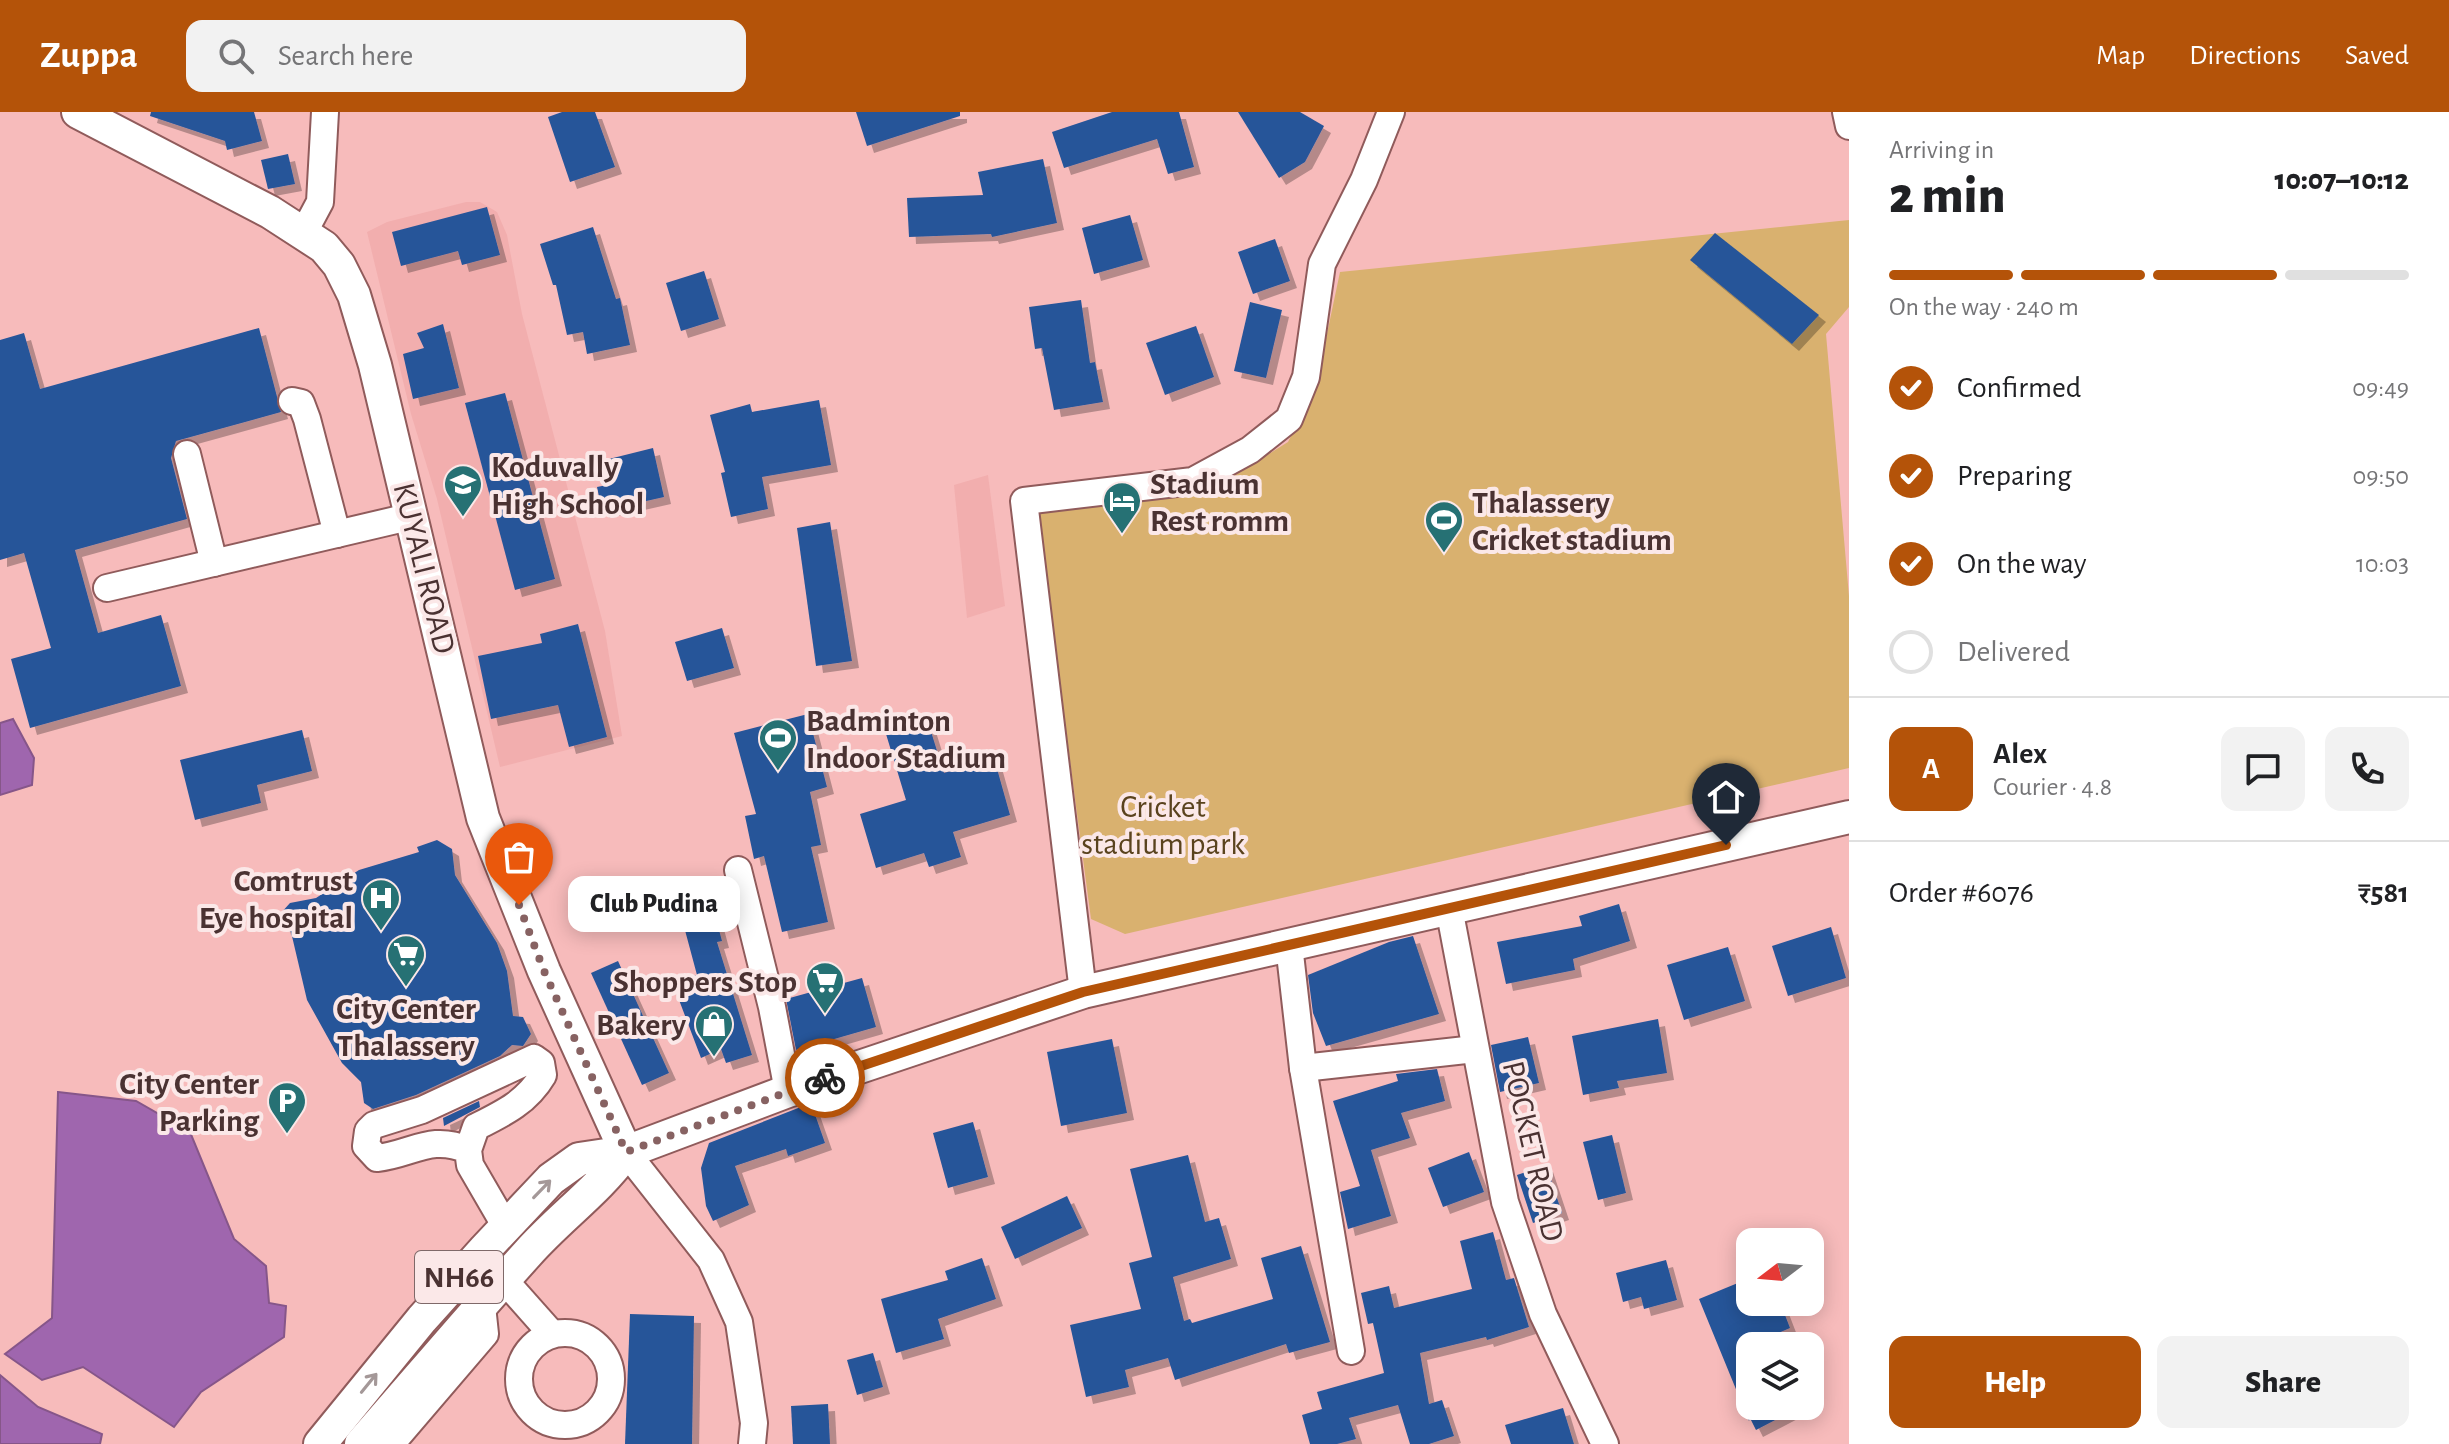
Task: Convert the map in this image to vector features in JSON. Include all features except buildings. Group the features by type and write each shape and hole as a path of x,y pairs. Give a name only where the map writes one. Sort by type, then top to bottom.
{"main road":[{"name":"KUYALI ROAD","path":"78,112 304,232 339,265 354,295 375,365 483,818 544,971 626,1152"},
{"name":"NH66","path":"320,1444 422,1319 551,1179 579,1159 626,1152 788,1091 1083,992 1849,817"},
{"name":"NH66","path":"361,1444 573,1205 603,1184 626,1152"}],"street":[{"path":"304,232 320,202 325,112"},
{"path":"1083,992 1024,501 1193,481 1250,450 1289,419 1306,377 1322,264 1364,180 1391,112"},
{"path":"1846,112 1849,126"},
{"path":"292,401 301,403 307,419 337,534"},
{"path":"187,454 214,563"},
{"path":"107,588 413,516"},
{"path":"738,870 772,1007 788,1091"},
{"name":"POCKET ROAD","path":"1449,908 1505,1202 1543,1314 1605,1444"},
{"path":"1289,945 1303,1068 1351,1351"},
{"path":"1303,1068 1475,1049"},
{"path":"468,1150 451,1142 434,1142 377,1158 369,1153 367,1137 374,1125 422,1110 534,1058 541,1063 543,1075 532,1092 509,1111 476,1127 468,1150 470,1165 506,1227"},
{"path":"626,1152 711,1260 739,1322 754,1423 752,1444"},
{"path":"504,1280 552,1334"},
{"path":"391,1444 485,1334 482,1306"}],"shaded area":[{"path":"466,202 480,202 497,212 507,235 522,314 605,631 622,736 500,767 437,499 411,414 367,232 387,222"},
{"path":"988,475 1005,606 967,618 954,485"},
{"path":"13,719 34,758 32,785 0,795 0,723"},
{"path":"58,1092 136,1101 190,1132 234,1239 266,1266 269,1303 286,1306 284,1337 201,1392 174,1427 83,1367 42,1380 5,1354 52,1318"},
{"path":"0,1375 38,1407 102,1434 100,1444 0,1444"}],"green space":[{"name":"Thalassery Cricket stadium","path":"1849,220 1849,307 1826,334 1849,596 1849,768 1125,934 1091,919 1037,513 1204,494 1288,442 1316,386 1340,272"}],"way so far":[{"path":"519,905 544,971 626,1152 825,1078"}],"place":[{"name":"Koduvally High School","path":"463,518"},
{"name":"Stadium Rest romm","path":"1122,535"},
{"name":"Thalassery Cricket stadium","path":"1444,554"},
{"name":"Badminton Indoor Stadium","path":"778,772"},
{"name":"Club Pudina","path":"519,905"},
{"name":"Comtrust Eye hospital","path":"381,932"},
{"name":"City Center Thalassery","path":"406,988"},
{"name":"Shoppers Stop","path":"825,1015"},
{"name":"Bakery","path":"714,1058"},
{"name":"City Center Parking","path":"287,1135"}],"route":[{"path":"825,1078 1083,992 1726,845"}],"park label":[{"name":"Cricket stadium park","path":"1163,824"}]}
